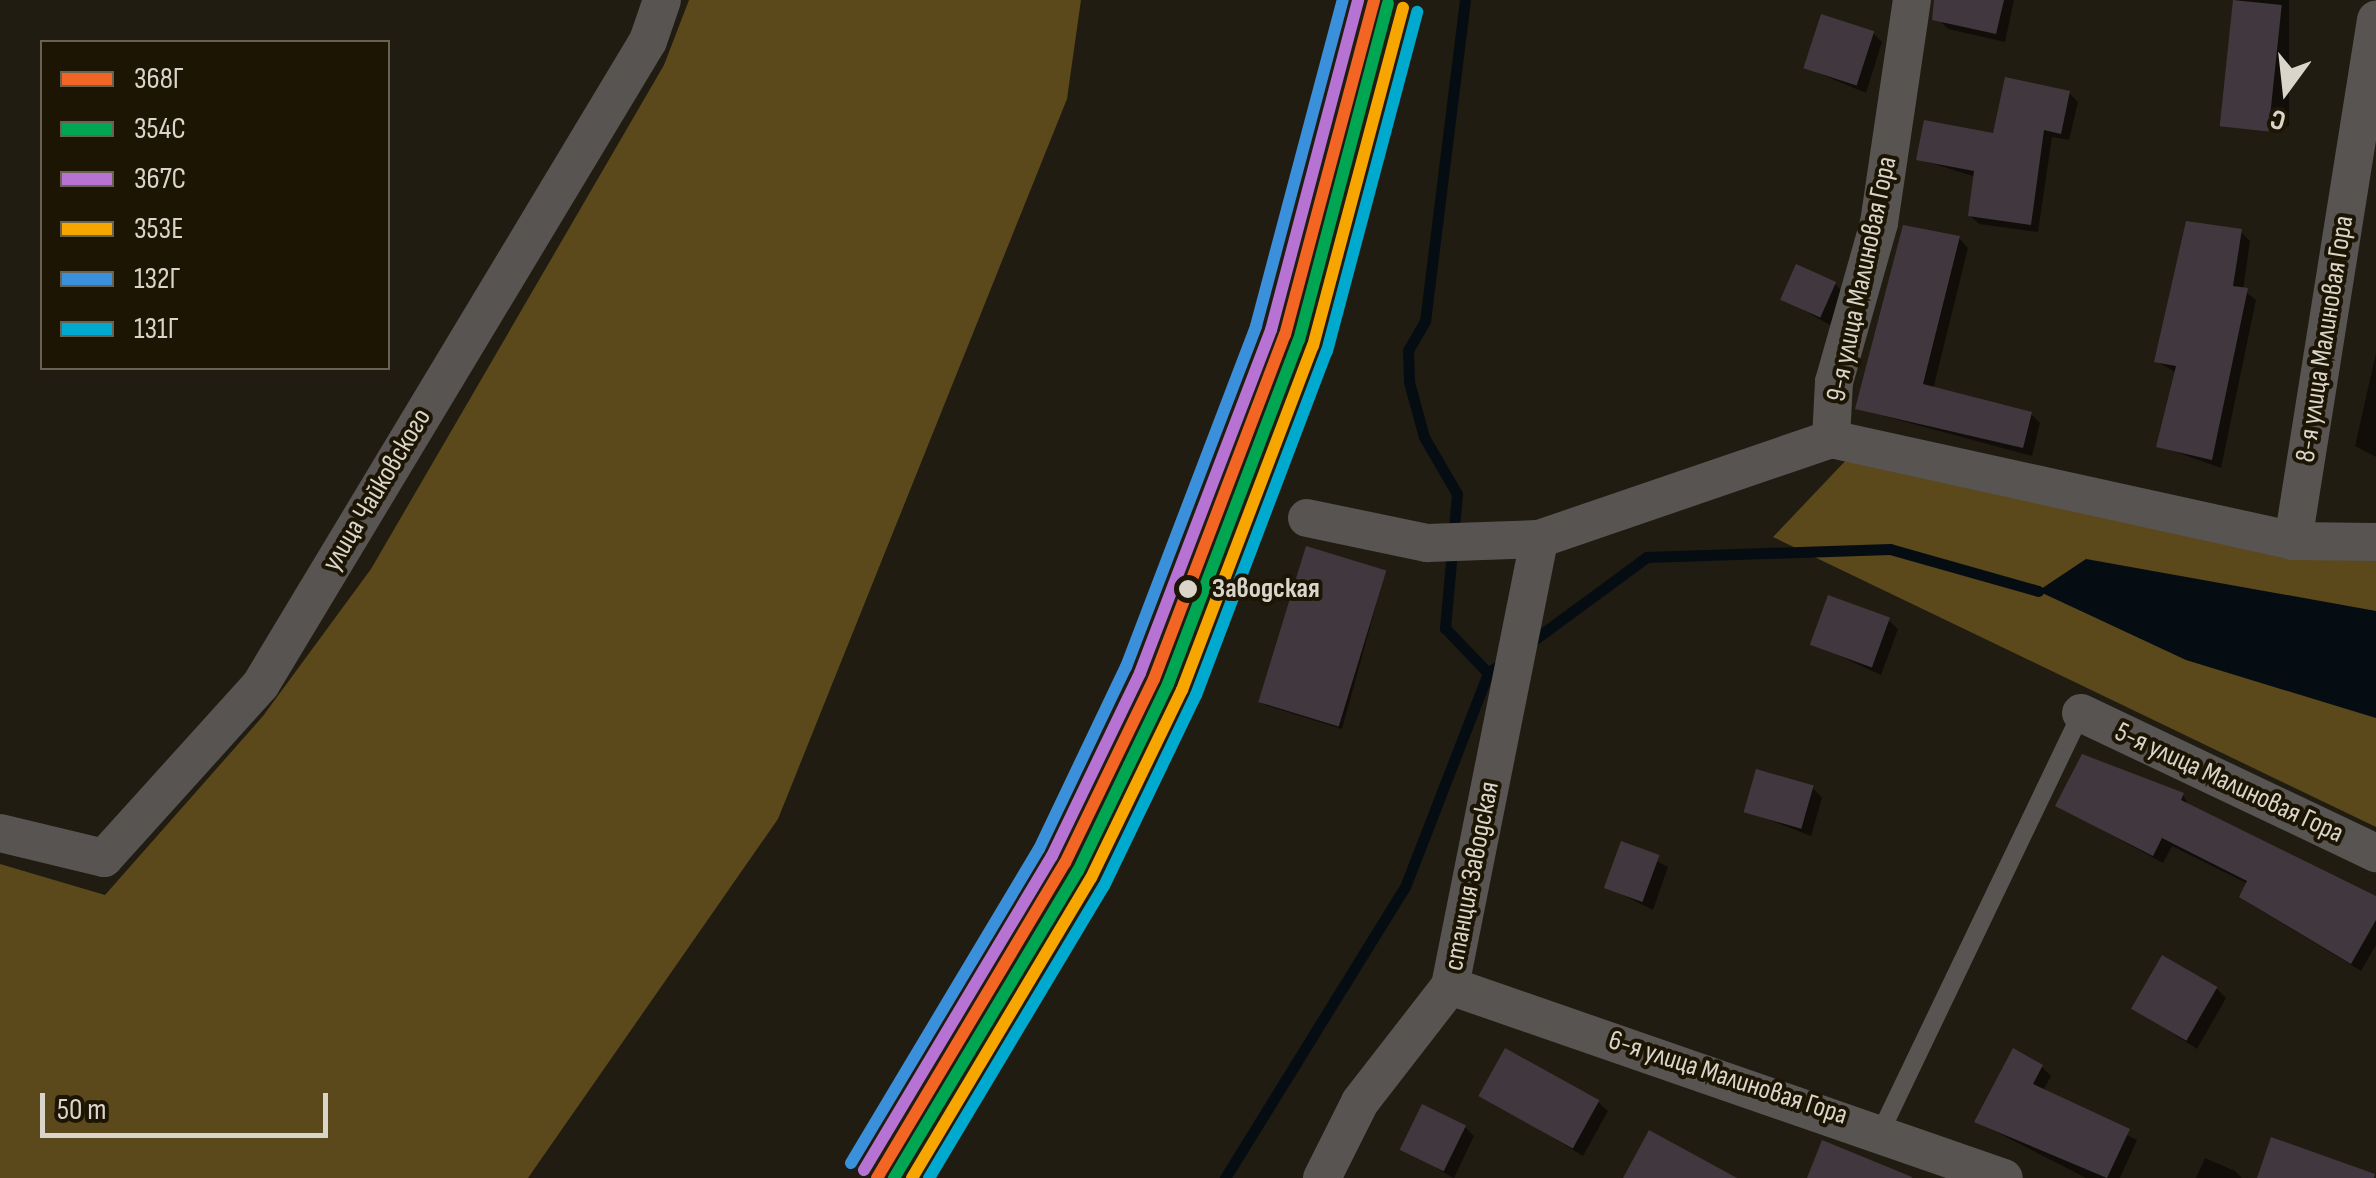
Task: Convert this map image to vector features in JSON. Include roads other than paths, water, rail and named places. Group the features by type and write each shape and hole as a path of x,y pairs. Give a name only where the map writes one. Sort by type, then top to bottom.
{"street":[{"name":"улица Чайковского","path":"0,833 104,858 261,684 648,41 662,0"},
{"name":"9-я улица Малиновая Гора","path":"1831,438 1834,382 1879,223 1912,0"},
{"name":"8-я улица Малиновая Гора","path":"2293,540 2376,20"},
{"path":"1307,518 1427,542 1539,539 1831,438 2293,540 2376,542"},
{"name":"станция Заводская","path":"1322,1178 1360,1102 1450,986 1539,539"},
{"name":"5-я улица Малиновая Гора","path":"2081,714 2376,853"},
{"name":"6-я улица Малиновая Гора","path":"1450,986 1882,1129 2004,1178"}],"lane":[{"path":"1882,1129 2081,714"}],"waterway":[{"path":"1465,0 1425,321 1408,351 1409,382 1424,437 1457,494 1445,628 1488,673"},
{"path":"1527,645 1647,557 1890,549 2038,591"},
{"path":"1225,1178 1405,887 1488,673 1504,662"}],"place":[{"name":"Заводская","path":"1188,589"}]}
